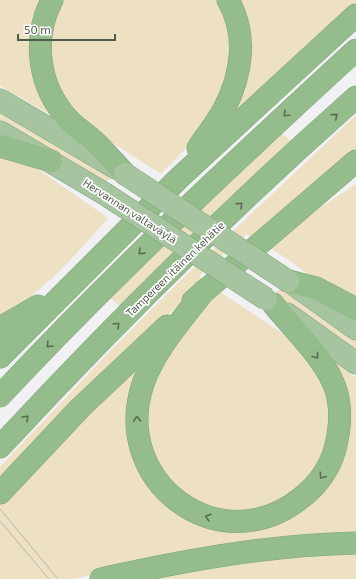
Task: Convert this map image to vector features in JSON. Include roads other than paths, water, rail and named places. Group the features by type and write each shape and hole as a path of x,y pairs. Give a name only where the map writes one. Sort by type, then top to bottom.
{"highway":[{"path":"52,0 42,24 39,54 46,83 51,96 68,120 95,142 125,174"},
{"path":"178,178 224,110 237,77 242,50 240,31 237,18 228,0"},
{"path":"0,357 178,178 356,15"},
{"path":"0,396 112,281 183,211 356,50"},
{"name":"Tampereen itäinen kehätie","path":"0,447 138,303 320,128 356,97"},
{"path":"0,100 125,174 288,281 356,329"},
{"name":"Hervannan valtaväylä","path":"0,132 105,194 270,302 356,363"},
{"path":"0,146 51,161"},
{"path":"0,493 80,408 204,291 356,161"},
{"path":"276,228 356,177"},
{"path":"288,281 316,288 356,309"},
{"path":"204,291 162,347 152,364 143,384 138,404 137,420 142,455 149,470 159,484 171,497 187,508 203,516 223,521 248,520 272,515 291,506 309,492 324,476 333,457 338,436 340,413 336,389 326,368 270,302"},
{"path":"0,328 63,292"},
{"path":"101,579 202,557 248,550 356,543"}],"tram line":[{"path":"0,509 58,579"},
{"path":"0,521 49,579"}]}
